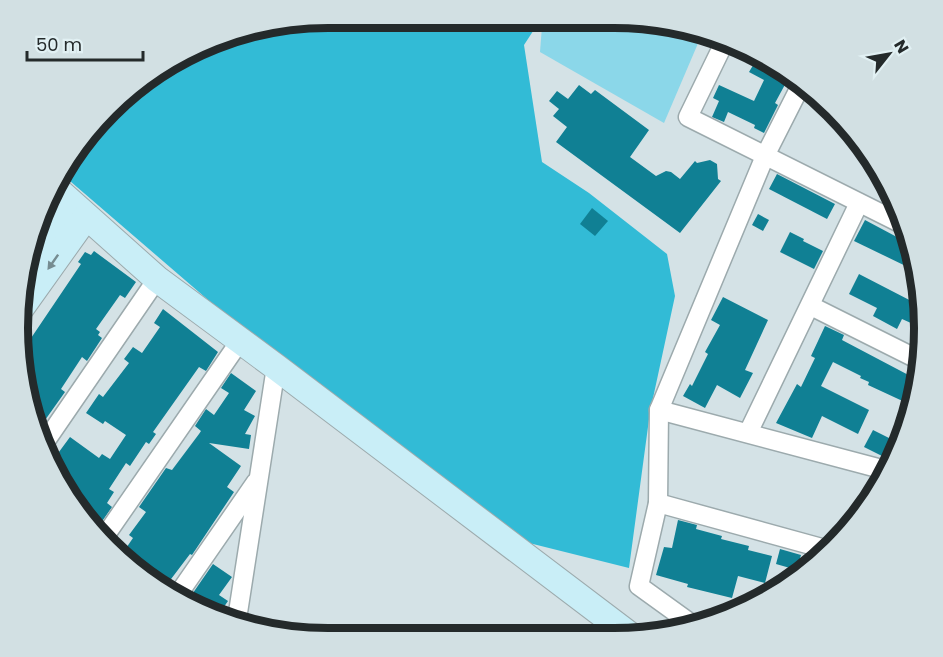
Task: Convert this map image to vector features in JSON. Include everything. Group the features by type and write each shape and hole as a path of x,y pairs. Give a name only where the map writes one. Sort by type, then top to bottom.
{"street":[{"path":"722,48 688,117 894,220"},
{"path":"686,620 639,586 658,503 659,410 765,156 798,91"},
{"path":"40,247 70,203"},
{"path":"70,203 157,279 620,628"},
{"path":"32,285 70,203"},
{"path":"748,433 860,203"},
{"path":"49,437 157,279"},
{"path":"811,306 913,357"},
{"path":"108,532 240,341"},
{"path":"238,614 276,367"},
{"path":"659,410 880,468"},
{"path":"181,590 258,479"},
{"path":"658,503 820,547"}],"shaded area":[{"path":"328,28 535,28 524,45 542,162 589,193 667,254 675,296 650,412 629,568 525,542 250,336 68,179 90,146 116,116 146,90 196,59 232,44 270,34"},
{"path":"542,28 634,29 673,34 699,41 664,123 540,52"}],"building":[{"path":"754,63 786,83 775,103 778,105 764,133 754,128 755,125 728,112 724,122 712,117 719,101 713,98 719,85 754,101 764,80 749,72"},
{"path":"579,85 591,94 595,90 649,130 630,157 656,176 666,171 680,179 695,161 697,163 710,160 717,164 718,179 721,181 680,233 556,142 567,127 553,116 559,109 549,101 557,91 568,99"},
{"path":"777,174 835,204 827,219 769,189"},
{"path":"592,208 608,221 595,236 580,224"},
{"path":"758,214 769,220 763,231 752,225"},
{"path":"865,220 901,239 908,267 854,241"},
{"path":"790,232 823,251 814,269 780,252"},
{"path":"94,251 136,282 125,298 120,295 96,329 102,338 87,361 82,357 61,389 65,392 43,422 34,387 29,342 81,264 78,262 85,252 91,255"},
{"path":"859,274 913,302 914,324 902,319 897,329 873,316 877,308 849,294"},
{"path":"723,297 768,320 745,370 753,373 740,398 717,385 705,408 683,396 690,384 692,386 708,354 705,352 720,325 711,320"},
{"path":"163,309 218,352 206,371 199,367 153,432 156,434 149,444 146,442 130,466 126,463 109,489 114,492 107,503 112,507 101,523 79,495 56,455 70,437 99,458 102,454 110,459 126,435 105,421 103,424 86,413 99,394 103,397 129,363 124,359 133,347 142,353 160,327 154,323"},
{"path":"825,326 844,335 842,340 911,376 905,402 868,385 869,382 860,378 861,376 833,362 821,386 869,410 858,434 822,416 812,438 776,423 797,384 801,387 815,358 811,356"},
{"path":"231,373 256,391 244,410 255,416 245,434 251,435 249,449 209,443 241,466 227,487 234,492 192,555 190,554 169,582 125,549 133,538 129,535 146,512 139,507 166,468 172,470 201,431 195,426 206,409 214,415 229,393 221,388"},
{"path":"873,430 893,440 885,458 864,447"},
{"path":"678,520 697,525 696,529 722,536 721,539 749,546 748,550 772,556 765,583 738,576 732,598 687,587 688,584 656,575 664,547 672,548"},
{"path":"780,549 801,555 798,566 794,569 776,564"},
{"path":"213,564 232,577 219,595 228,601 222,609 191,595"}]}
